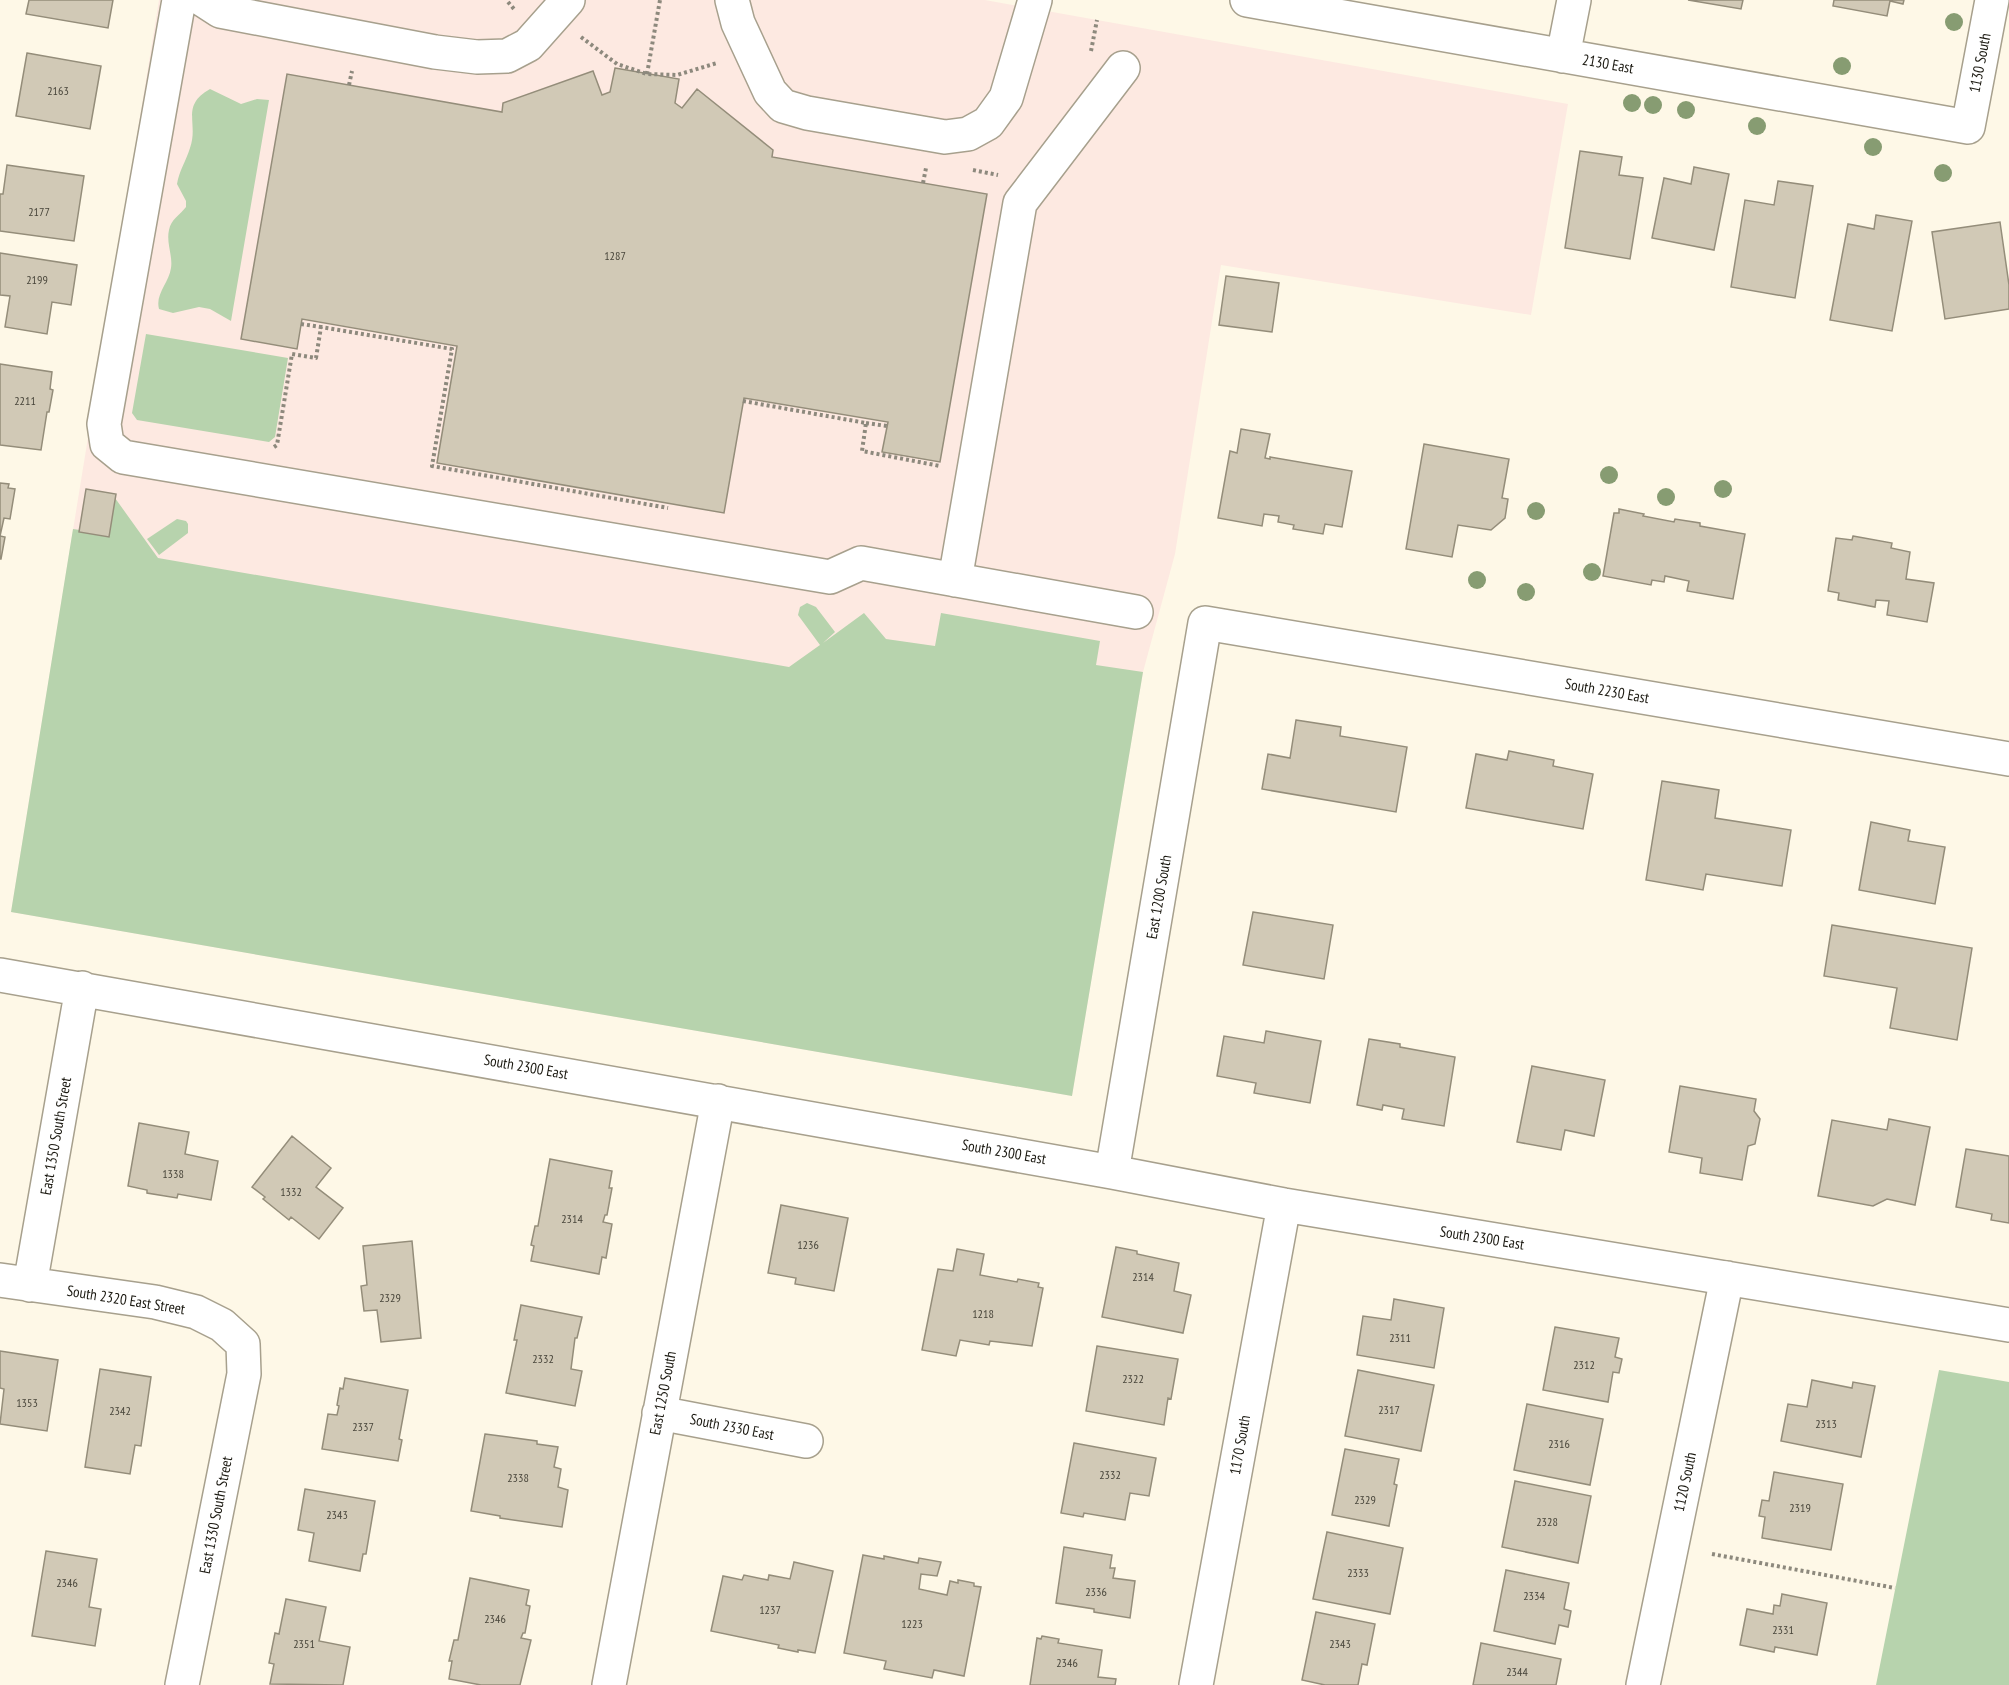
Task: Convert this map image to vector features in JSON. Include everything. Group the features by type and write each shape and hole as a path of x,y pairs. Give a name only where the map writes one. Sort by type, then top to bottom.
{"street":[{"path":"179,0 104,424 107,444 123,457 830,577 861,563 1136,612"},
{"path":"203,0 220,11 435,52 477,57 507,56 528,45 571,16"},
{"path":"732,0 738,23 770,92 783,106 807,113 945,137 968,135 988,123 1006,98 1035,0"},
{"name":"2130 East","path":"1247,0 1968,127"},
{"path":"1563,56 1574,0"},
{"name":"1130 South","path":"1968,127 1992,0"},
{"path":"955,580 1020,203 1123,68"},
{"name":"South 2230 East","path":"1205,623 2009,759"},
{"name":"East 1200 South","path":"1112,1172 1205,623"},
{"name":"South 2300 East","path":"0,975 718,1101 1284,1205 2009,1325"},
{"name":"East 1350 South Street","path":"15,1282 82,988"},
{"name":"East 1250 South","path":"609,1685 718,1101"},
{"name":"1170 South","path":"1196,1685 1284,1205"},
{"name":"1120 South","path":"1643,1685 1727,1278"},
{"name":"South 2320 East Street","path":"15,1282 155,1302 196,1312 222,1325 243,1344"},
{"name":"East 1330 South Street","path":"182,1685 244,1374 243,1344"},
{"name":"South 2330 East","path":"659,1413 806,1441"}],"path":[{"path":"647,74 660,0"},
{"path":"571,16 617,64 647,74 677,75 718,63"},
{"path":"301,324 452,349 432,466 668,508"},
{"path":"271,449 277,445 292,354 316,358 321,327"},
{"path":"743,401 887,426"},
{"path":"866,423 862,451 941,466"},
{"path":"1712,1554 1895,1588"}],"shaded area":[{"path":"159,0 985,0 1568,104 1531,315 1221,265 1175,554 1143,672 1072,1096 11,912"}],"green space":[{"path":"210,89 241,104 257,99 269,100 231,321 210,309 199,307 173,313 159,309 158,304 171,268 168,240 170,226 186,207 186,201 177,184 192,139 193,109 195,102"},
{"path":"146,334 288,358 275,437 269,442 137,420 132,413"},
{"path":"115,498 158,558 789,667 820,645 798,615 800,607 807,603 816,607 835,632 823,643 864,613 886,639 935,646 941,613 1100,641 1096,665 1143,672 1072,1096 11,912 73,529 109,537"},
{"path":"177,519 186,521 188,533 159,555 147,539"},
{"path":"1939,1370 2009,1382 2009,1685 1876,1685"}],"building":[{"path":"29,0 113,0 108,28 26,14"},
{"path":"1688,0 1743,0 1741,9"},
{"path":"1834,0 1904,0 1903,4 1890,1 1887,16 1833,6"},
{"path":"27,53 101,66 90,129 16,116"},
{"path":"615,68 679,79 675,103 682,108 697,89 773,150 772,157 987,194 940,462 882,452 888,422 744,398 724,513 437,463 457,346 302,319 297,349 241,339 287,74 502,112 503,103 593,71 602,95 610,92"},
{"path":"1580,151 1622,157 1619,175 1643,178 1630,259 1565,248"},
{"path":"7,165 84,176 74,241 0,231 0,194 3,194"},
{"path":"1694,167 1729,174 1714,250 1652,238 1664,178 1691,184"},
{"path":"1778,181 1813,186 1795,298 1731,287 1745,200 1774,205"},
{"path":"1876,215 1912,221 1892,331 1830,320 1848,224 1874,229"},
{"path":"2000,222 2009,285 2009,309 1945,319 1932,232"},
{"path":"0,253 77,265 71,305 52,302 47,334 5,327 10,296 0,295"},
{"path":"1226,276 1279,283 1272,332 1219,325"},
{"path":"0,364 52,372 50,389 53,390 41,450 0,445"},
{"path":"1241,429 1270,434 1265,458 1352,471 1342,527 1325,524 1323,534 1293,529 1294,525 1278,522 1279,516 1264,514 1262,526 1218,518 1230,451 1237,453"},
{"path":"1424,444 1509,459 1502,498 1508,499 1505,518 1491,530 1458,525 1452,557 1406,549"},
{"path":"0,483 9,484 8,488 15,489 10,519 4,518 0,536"},
{"path":"86,489 116,494 109,537 79,532"},
{"path":"1619,509 1644,514 1643,516 1674,522 1675,519 1700,523 1700,526 1745,534 1733,599 1687,591 1689,581 1665,576 1664,582 1652,580 1651,585 1603,576 1614,513 1619,513"},
{"path":"0,536 5,537 1,559 0,559"},
{"path":"1853,536 1892,543 1891,548 1910,552 1906,579 1934,583 1927,622 1887,615 1889,601 1876,600 1875,607 1838,600 1839,593 1828,591 1836,538 1852,540"},
{"path":"1296,720 1341,727 1340,736 1407,747 1396,812 1262,789 1268,754 1290,758"},
{"path":"1509,751 1554,760 1553,766 1593,774 1583,829 1466,808 1476,754 1507,760"},
{"path":"1662,781 1719,790 1715,818 1791,830 1782,886 1706,874 1703,890 1646,880"},
{"path":"1871,822 1910,830 1908,841 1945,847 1935,904 1859,890"},
{"path":"1253,912 1333,925 1324,979 1243,965"},
{"path":"1832,925 1972,948 1957,1040 1890,1028 1897,988 1824,976"},
{"path":"1266,1031 1321,1041 1310,1103 1254,1093 1256,1083 1217,1076 1224,1036 1264,1043"},
{"path":"1369,1039 1455,1057 1444,1126 1402,1119 1404,1109 1383,1105 1382,1110 1357,1105"},
{"path":"1532,1066 1605,1080 1594,1136 1565,1130 1561,1150 1517,1142"},
{"path":"1680,1086 1756,1099 1754,1111 1760,1119 1755,1144 1748,1146 1742,1180 1700,1173 1702,1158 1669,1152"},
{"path":"1889,1119 1930,1127 1915,1205 1887,1199 1873,1206 1818,1196 1832,1120 1887,1130"},
{"path":"139,1123 189,1132 185,1154 218,1161 211,1200 178,1194 177,1198 147,1193 147,1190 128,1186"},
{"path":"292,1136 331,1168 316,1187 343,1208 319,1239 291,1217 289,1220 252,1187"},
{"path":"1966,1149 2009,1156 2009,1223 1991,1220 1992,1214 1956,1207"},
{"path":"550,1159 612,1171 609,1188 612,1188 607,1215 603,1222 612,1224 606,1258 602,1257 599,1274 531,1261 534,1246 531,1245 535,1226 538,1226"},
{"path":"781,1205 848,1218 834,1291 795,1284 796,1278 768,1273"},
{"path":"412,1241 421,1338 381,1342 377,1310 364,1311 361,1286 367,1285 363,1246"},
{"path":"1116,1247 1179,1263 1174,1291 1191,1295 1183,1333 1102,1317"},
{"path":"957,1249 984,1254 980,1275 1017,1282 1018,1279 1039,1283 1038,1287 1043,1288 1032,1346 990,1341 989,1345 960,1340 956,1356 922,1350 938,1269 953,1271"},
{"path":"1394,1299 1444,1308 1434,1368 1357,1355 1363,1316 1391,1320"},
{"path":"521,1305 582,1317 577,1338 575,1338 571,1369 582,1371 575,1406 506,1393 517,1340 514,1340"},
{"path":"1555,1327 1619,1338 1615,1357 1622,1359 1619,1373 1613,1372 1608,1402 1543,1390"},
{"path":"1097,1346 1178,1359 1164,1425 1086,1411"},
{"path":"0,1351 58,1360 47,1431 0,1424 4,1389 0,1388"},
{"path":"100,1369 151,1377 141,1446 135,1445 130,1474 85,1467"},
{"path":"1358,1370 1434,1385 1421,1451 1345,1436"},
{"path":"345,1378 408,1390 399,1439 402,1440 398,1461 322,1449 328,1414 337,1415 340,1388 343,1389"},
{"path":"1812,1380 1852,1388 1853,1382 1875,1386 1861,1457 1781,1441 1788,1404 1807,1407"},
{"path":"1527,1404 1603,1419 1590,1485 1514,1470"},
{"path":"485,1434 537,1441 537,1444 558,1447 554,1467 561,1469 558,1487 568,1490 562,1527 500,1518 500,1516 471,1511"},
{"path":"1074,1443 1156,1458 1149,1496 1130,1493 1125,1520 1084,1513 1083,1517 1061,1513"},
{"path":"1345,1449 1399,1459 1394,1484 1397,1485 1389,1526 1332,1515"},
{"path":"1774,1472 1843,1484 1831,1550 1762,1538 1765,1517 1759,1516 1762,1500 1769,1501"},
{"path":"1515,1481 1591,1496 1578,1563 1502,1547"},
{"path":"305,1489 375,1501 366,1554 363,1554 360,1571 309,1561 314,1533 298,1530"},
{"path":"1327,1532 1403,1548 1390,1614 1313,1599"},
{"path":"1064,1547 1112,1555 1110,1568 1115,1568 1113,1578 1135,1581 1130,1618 1056,1603"},
{"path":"46,1551 97,1559 89,1607 101,1609 95,1646 32,1636"},
{"path":"863,1555 884,1559 884,1556 918,1563 919,1558 941,1562 937,1576 921,1574 919,1589 947,1595 950,1581 958,1583 958,1580 981,1587 964,1676 934,1670 932,1678 884,1669 886,1661 844,1653"},
{"path":"794,1562 833,1571 815,1653 778,1648 779,1645 711,1631 723,1576 742,1580 744,1575 768,1580 769,1575 790,1579"},
{"path":"1506,1570 1569,1583 1564,1609 1571,1611 1568,1627 1559,1625 1555,1644 1494,1631"},
{"path":"470,1578 529,1590 526,1605 530,1606 525,1633 521,1638 531,1640 520,1685 481,1685 449,1679 452,1661 449,1661 454,1640 458,1640"},
{"path":"1782,1594 1827,1603 1817,1655 1775,1647 1774,1652 1740,1645 1747,1609 1773,1614 1774,1605 1780,1606"},
{"path":"286,1599 326,1607 319,1641 350,1647 343,1685 270,1684 274,1664 269,1663 275,1633 279,1634"},
{"path":"1316,1612 1375,1624 1367,1665 1362,1664 1358,1685 1325,1685 1302,1680"},
{"path":"1042,1636 1059,1639 1058,1643 1102,1650 1098,1677 1116,1679 1115,1685 1030,1685 1037,1638 1041,1639"},
{"path":"1481,1643 1561,1659 1556,1685 1473,1685"}]}
